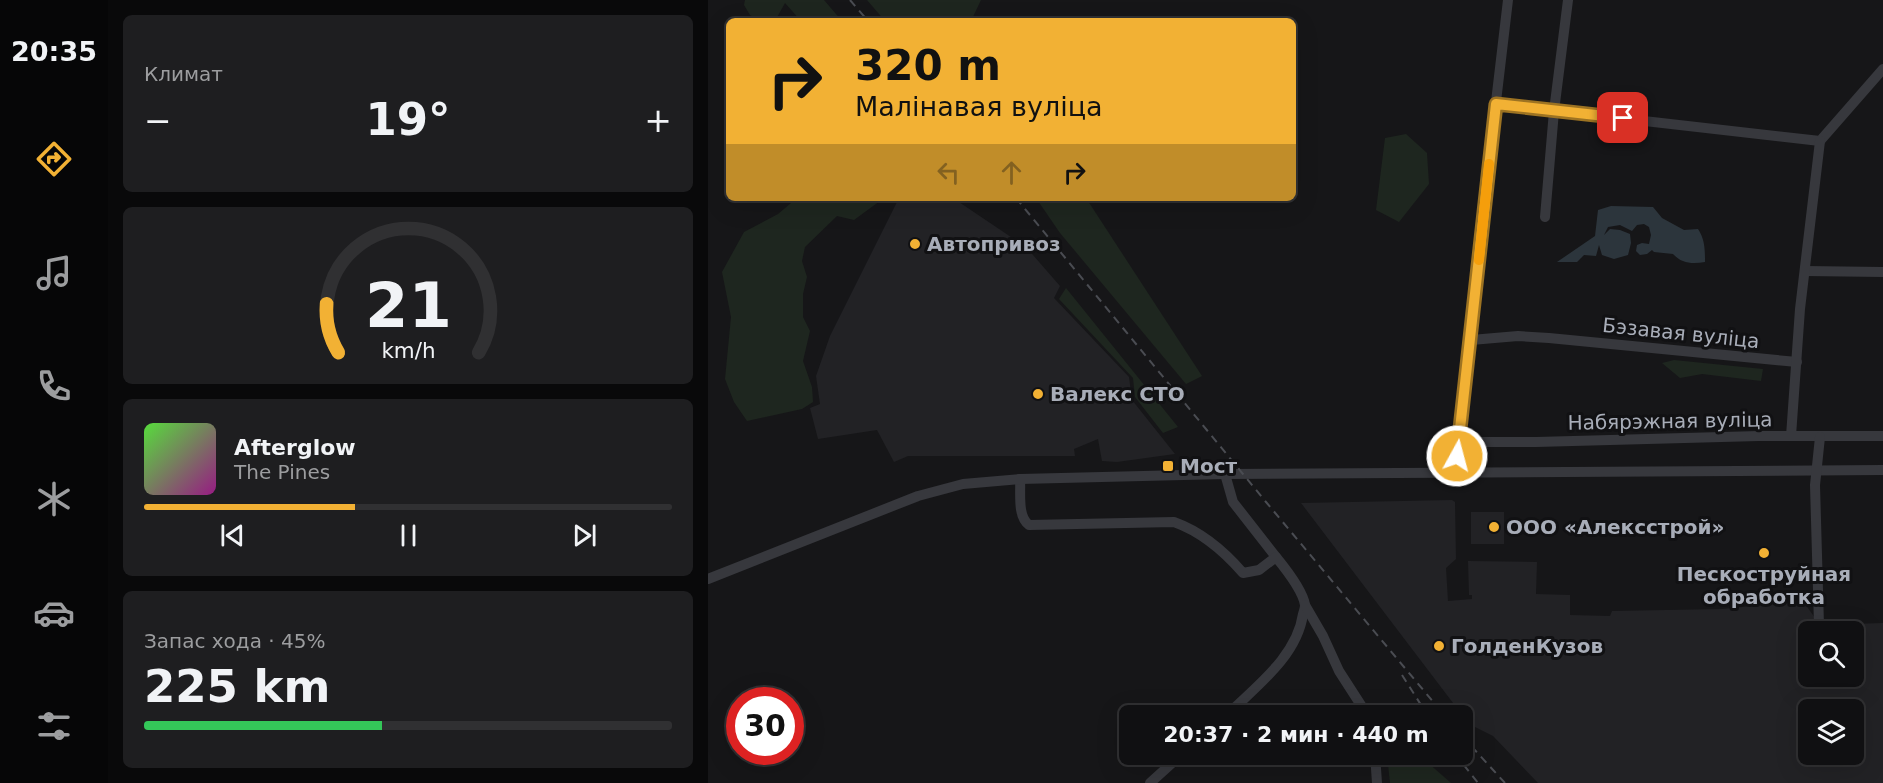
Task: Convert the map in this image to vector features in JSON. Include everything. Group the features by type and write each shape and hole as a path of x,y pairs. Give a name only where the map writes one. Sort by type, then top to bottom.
{"street":[{"path":"1456,473 1508,0"},
{"path":"1545,216 1554,111 1568,0"},
{"path":"1791,436 1805,271 1820,141 1883,69"},
{"path":"1496,104 1820,141"},
{"path":"1805,271 1883,272"},
{"name":"Бэзавая вуліца","path":"1471,340 1518,336 1549,338 1797,362"},
{"name":"Набярэжная вуліца","path":"1458,442 1883,436"},
{"path":"1820,437 1816,469 1820,621"},
{"path":"708,579 918,496 963,484 1020,479 1225,474 1883,470"},
{"path":"1225,474 1233,502 1293,579 1339,671 1361,705"},
{"path":"1020,479 1022,515 1024,521 1029,525 1174,522 1195,531 1216,546 1243,573 1259,570 1276,557"},
{"path":"1237,705 1288,651 1298,635 1305,605"},
{"path":"1151,782 1170,765"},
{"path":"1376,765 1377,783"}],"shaded area":[{"path":"745,0 824,0 839,18 798,18 785,3 777,18 754,18 744,5"},
{"path":"867,0 981,0 972,18 882,18"},
{"path":"1406,134 1427,153 1429,184 1399,222 1376,210 1385,138"},
{"path":"793,201 880,201 854,220 837,216 805,247 802,261 807,277 803,294 803,317 810,331 803,361 812,387 813,402 802,409 747,421 734,402 725,379 731,317 722,272 744,232 778,214"},
{"path":"898,201 957,201 1026,247 1060,286 1054,298 1129,377 1132,400 1175,454 1117,462 1102,461 1098,439 1074,449 1075,456 908,456 894,462 877,430 818,439 810,408 820,404 816,376 830,336"},
{"path":"1038,201 1088,201 1202,376 1186,384 1060,233"},
{"path":"1611,206 1653,207 1662,218 1684,230 1698,229 1705,249 1705,262 1688,262 1680,260 1673,254 1652,250 1640,255 1636,251 1637,245 1649,244 1651,235 1649,227 1644,224 1637,225 1632,231 1620,225 1608,227 1604,235 1610,229 1630,234 1631,243 1628,255 1614,259 1602,255 1599,245 1596,256 1584,255 1577,262 1557,262 1595,236 1598,210"},
{"path":"1066,288 1178,427 1163,433 1135,397 1133,378 1059,299"},
{"path":"1674,360 1763,369 1761,381 1702,374 1680,378 1662,363"},
{"path":"1452,500 1455,502 1456,559 1446,568 1448,601 1472,599 1472,595 1469,595 1468,561 1537,562 1536,594 1570,595 1570,615 1610,616 1612,611 1722,609 1803,601 1817,621 1798,621 1798,687 1864,687 1864,624 1883,623 1883,783 1538,783 1493,736 1473,726 1473,705 1455,705 1301,503"},
{"path":"1471,512 1504,512 1504,544 1471,544"},
{"path":"1388,765 1430,765 1451,783 1390,783"}],"railway":[{"path":"850,0 865,18"},
{"path":"1018,201 1436,705"},
{"path":"1402,675 1421,705"},
{"path":"1473,748 1505,783"},
{"path":"1464,765 1478,783"}],"slow traffic":[{"path":"1479,260 1489,164"}],"place":[{"name":"Автопривоз","path":"915,244"},
{"name":"Валекс СТО","path":"1038,394"},
{"name":"Мост","path":"1168,466"},
{"name":"ООО «Алексстрой»","path":"1494,527"},
{"name":"Пескоструйная обработка","path":"1764,553"},
{"name":"ГолденКузов","path":"1439,646"}],"route":[{"path":"1457,456 1496,104 1623,118"}]}
